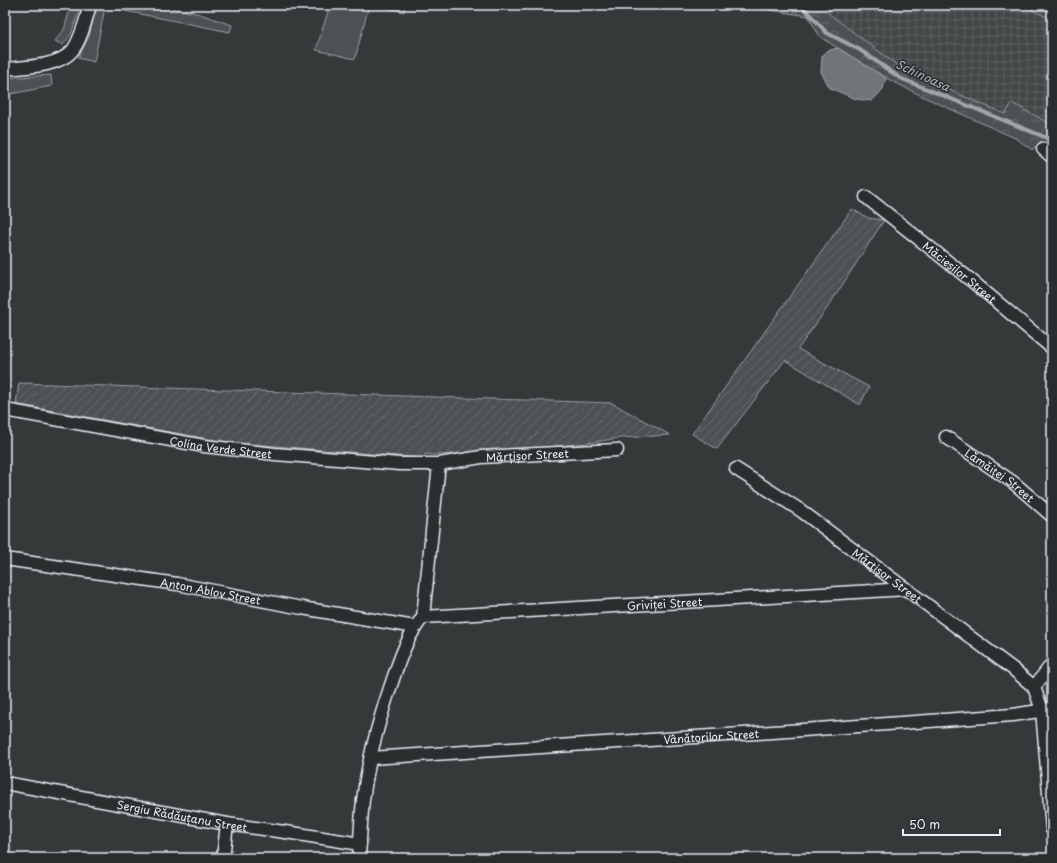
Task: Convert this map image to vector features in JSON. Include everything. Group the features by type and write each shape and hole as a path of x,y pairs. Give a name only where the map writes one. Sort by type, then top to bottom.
{"street":[{"path":"5,70 43,65 63,58 72,52 77,43 90,5"},
{"path":"1043,148 1052,157"},
{"name":"Măcieșilor Street","path":"866,197 972,281 1052,348"},
{"name":"Colina Verde Street","path":"5,410 204,446 400,464 439,464"},
{"name":"Lămăiței Street","path":"946,437 1014,483 1052,516"},
{"name":"Mărțișor Street","path":"439,464 481,457 617,450"},
{"path":"359,858 364,800 374,740 386,698 399,661 415,627 423,617 439,464"},
{"name":"Mărțișor Street","path":"736,469 800,510 1013,669 1034,687"},
{"name":"Anton Ablov Street","path":"5,559 177,584 302,608 415,627"},
{"name":"Griviței Street","path":"423,617 907,589"},
{"path":"1052,664 1034,687 1047,710 1052,828"},
{"name":"Vânătorilor Street","path":"370,758 818,729 1013,715 1047,710"},
{"name":"Sergiu Rădăuțanu Street","path":"5,784 227,824 360,844"},
{"path":"223,858 227,824"}],"shaded area":[{"path":"834,5 1023,5 1052,20 1052,125 1012,103 1005,114 905,71 828,12"},
{"path":"838,48 886,78 883,89 872,101 856,99 830,88 821,72 822,57 826,51"}],"green space":[{"path":"71,5 81,5 71,34 63,45 55,41 64,30"},
{"path":"96,5 158,5 200,14 232,25 230,32 105,7 94,62 78,58 89,37"},
{"path":"330,5 369,5 355,59 316,50"},
{"path":"375,5 405,5 404,12"},
{"path":"737,5 834,5 828,13 905,71 1005,114 1012,103 1052,125 1052,150 1041,141 1032,150 1017,139 926,98 886,78 820,37 808,16"},
{"path":"1023,5 1046,5 1052,11 1052,20"},
{"path":"51,75 52,86 5,95 5,78"},
{"path":"852,209 868,218 884,220 830,304 798,349 869,387 860,405 785,360 717,449 692,434"},
{"path":"19,383 612,403 670,435 621,438 497,452 435,455 426,454 423,458 225,442 16,404"}],"waterway":[{"name":"Schinoasa","path":"801,5 827,33 860,50 900,78 1052,140"}]}
